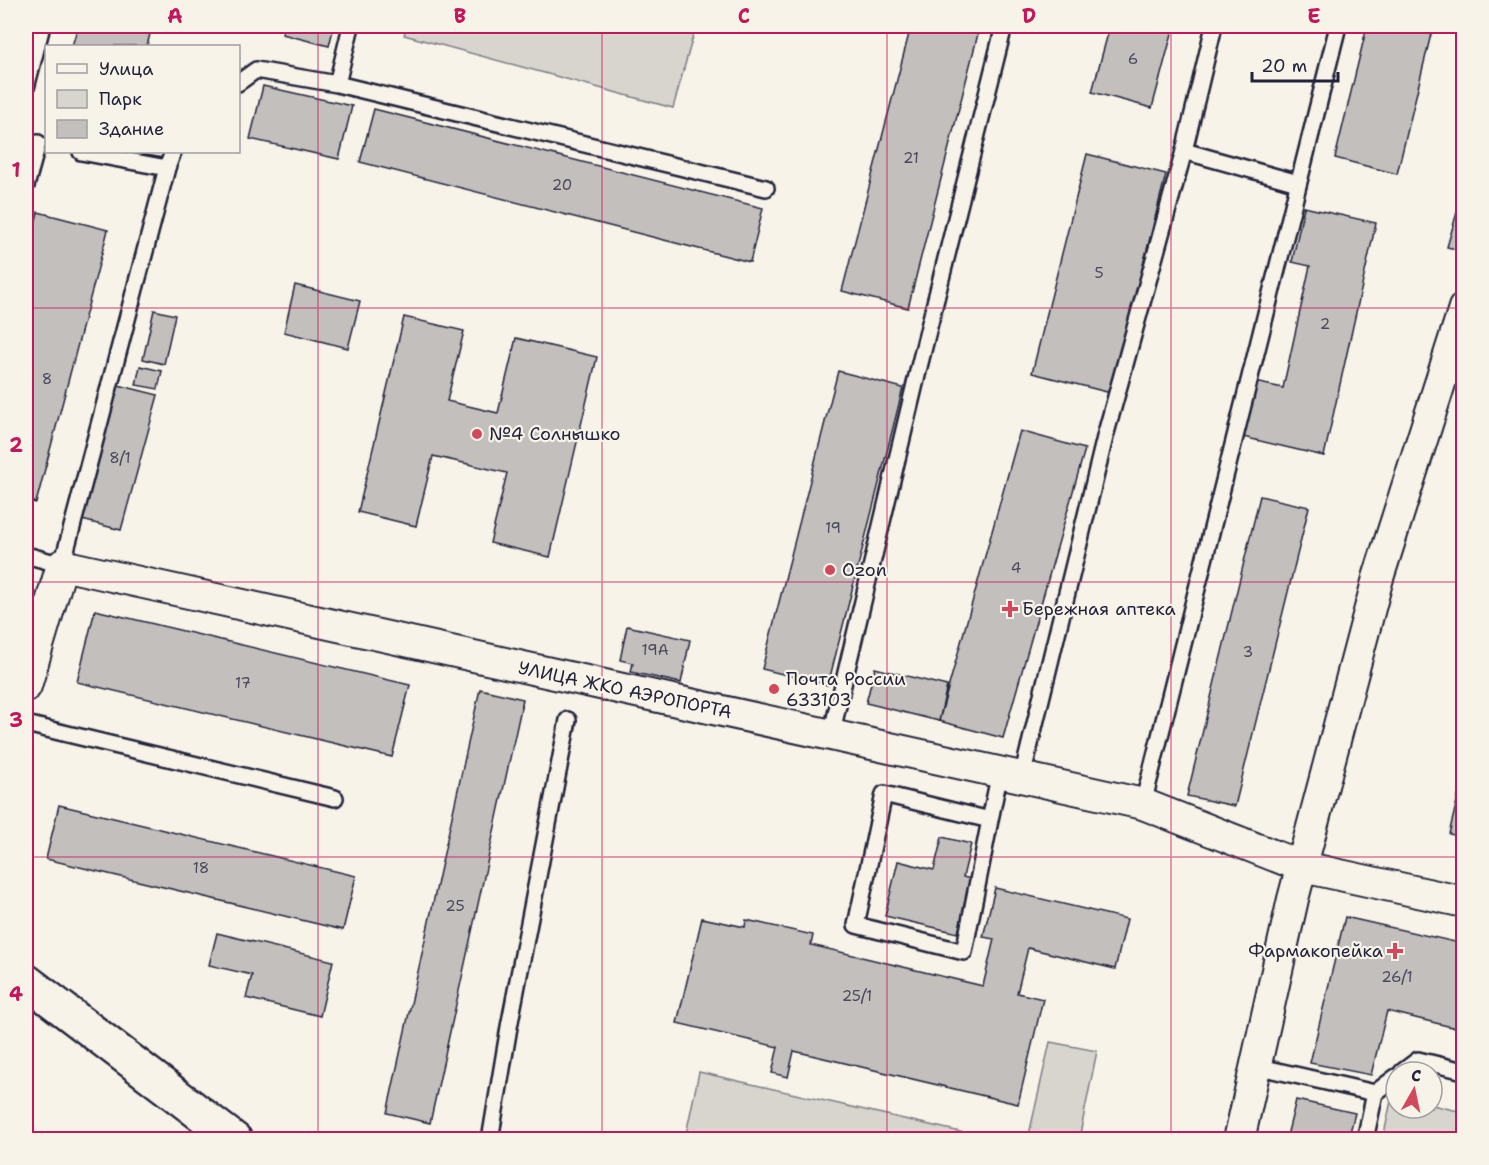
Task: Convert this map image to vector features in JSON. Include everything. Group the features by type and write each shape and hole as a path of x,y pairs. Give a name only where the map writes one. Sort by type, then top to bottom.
{"street":[{"path":"1239,1140 1293,899 1378,578 1464,308"},
{"name":"УЛИЦА ЖКО АЭРОПОРТА","path":"62,565 1143,804 1303,867 1464,902"},
{"path":"26,686 62,565"},
{"path":"26,981 235,1140"}],"lane":[{"path":"26,88 42,26"},
{"path":"337,84 351,26"},
{"path":"831,735 1004,26"},
{"path":"990,820 884,794 856,925 964,952 990,820 1011,775 1184,151 1214,26"},
{"path":"1143,804 1338,26"},
{"path":"240,82 256,70 337,84 766,188"},
{"path":"26,186 37,143"},
{"path":"1184,151 1298,183"},
{"path":"86,153 167,168"},
{"path":"26,555 62,565 173,153"},
{"path":"490,1140 511,1016 568,720"},
{"path":"26,724 335,798"},
{"path":"1255,1066 1376,1093"},
{"path":"1444,1066 1464,1071"},
{"path":"1365,1140 1376,1093 1384,1087"}],"green space":[{"path":"407,26 681,26 695,29 673,108 404,35"},
{"path":"1050,1042 1097,1051 1079,1139 1028,1139"},
{"path":"699,1072 991,1139 685,1139"},
{"path":"1444,1108 1463,1112 1463,1139 1383,1139 1387,1120 1444,1120"}],"building":[{"path":"78,26 152,26 147,45 72,45"},
{"path":"284,26 334,26 329,46 282,34"},
{"path":"911,26 980,26 908,308 842,291"},
{"path":"1110,26 1174,26 1152,108 1092,92"},
{"path":"1367,26 1433,26 1397,174 1335,158"},
{"path":"263,86 352,106 339,159 250,139"},
{"path":"374,109 763,208 750,262 360,162"},
{"path":"1087,154 1166,174 1111,393 1032,373"},
{"path":"1464,188 1464,251 1447,247"},
{"path":"1304,207 1376,223 1324,456 1243,437 1255,382 1283,388 1310,266 1292,262"},
{"path":"38,212 108,230 36,503 26,500 26,259"},
{"path":"295,285 360,301 348,348 284,332"},
{"path":"154,310 175,315 164,364 143,359"},
{"name":"№4 Солнышко","path":"404,317 464,331 447,401 498,413 516,338 597,357 550,557 490,543 507,473 433,456 416,526 358,512"},
{"path":"140,366 162,371 158,389 136,385"},
{"path":"838,371 903,388 828,685 762,669"},
{"path":"118,385 158,395 121,530 82,520"},
{"path":"1020,431 1085,449 1003,738 939,721"},
{"path":"1260,496 1309,507 1235,806 1187,796"},
{"path":"95,610 410,685 392,757 77,682"},
{"path":"627,626 690,640 681,683 631,672 633,663 620,660"},
{"path":"875,668 947,686 939,721 866,703"},
{"path":"480,689 523,699 430,1123 387,1113"},
{"path":"1464,772 1464,837 1449,834"},
{"path":"59,805 356,876 343,930 46,859"},
{"path":"942,837 971,844 963,877 971,879 958,933 885,916 898,861 934,870"},
{"path":"995,888 1127,919 1115,969 1028,948 1017,993 1043,999 1018,1104 794,1051 788,1077 772,1073 778,1047 677,1023 702,918 745,927 746,920 813,935 811,945 983,986 994,939 983,937"},
{"path":"1345,917 1464,944 1464,1030 1387,1011 1371,1075 1310,1063"},
{"path":"217,933 333,961 320,1016 246,998 252,975 209,965"},
{"path":"1296,1100 1355,1113 1348,1140 1286,1140"}],"place":[{"name":"№4 Солнышко","path":"477,434"},
{"name":"Ozon","path":"830,570"},
{"name":"Бережная аптека","path":"1010,609"},
{"name":"Почта России 633103","path":"774,689"},
{"name":"Фармакопейка","path":"1395,951"}]}
